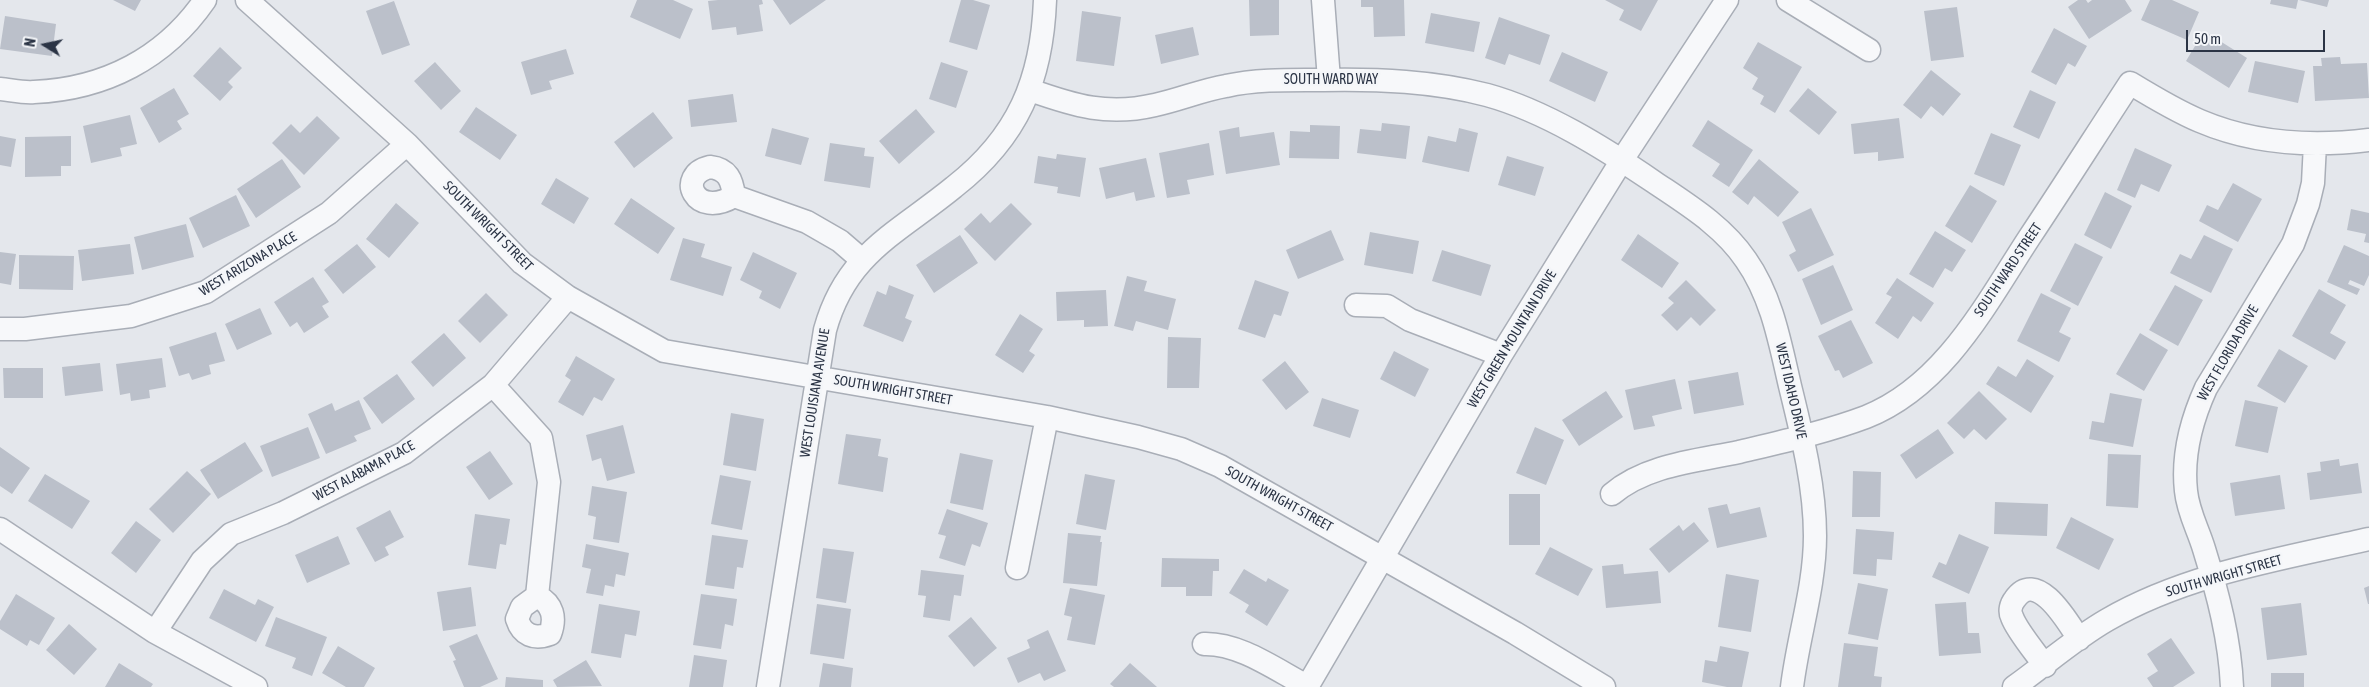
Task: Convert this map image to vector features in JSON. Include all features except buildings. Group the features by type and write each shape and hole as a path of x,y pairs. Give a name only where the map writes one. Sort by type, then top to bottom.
{"street":[{"path":"0,89 34,92 75,86 110,77 136,66 156,53 197,12 206,0"},
{"name":"SOUTH WRIGHT STREET","path":"247,0 408,144 522,263 568,297 664,351 1047,417 1138,437 1188,452 1220,466 1514,632 1604,687"},
{"name":"WEST LOUISIANA AVENUE","path":"768,687 817,377 825,330 833,305 848,276 862,260 888,235 954,188 977,167 1008,131 1030,90 1043,36 1045,0"},
{"path":"1323,0 1329,80"},
{"name":"WEST GREEN MOUNTAIN DRIVE","path":"1204,644 1217,644 1231,648 1307,687 1501,355 1622,160 1727,0"},
{"path":"1788,0 1869,50"},
{"name":"SOUTH WARD WAY","path":"1030,90 1074,106 1114,111 1156,105 1226,85 1275,80 1410,82 1487,95 1528,110 1622,160"},
{"name":"SOUTH WARD STREET","path":"1612,494 1625,484 1652,472 1802,436 1866,417 1902,399 1932,374 1981,312 2130,83 2182,113 2220,128 2286,142 2314,144 2369,140"},
{"name":"WEST ARIZONA PLACE","path":"0,329 26,329 131,316 206,292 328,213 408,144"},
{"name":"WEST FLORIDA DRIVE","path":"2232,687 2224,621 2188,501 2185,470 2188,440 2195,413 2206,388 2280,268 2302,223 2313,183 2314,144"},
{"name":"WEST IDAHO DRIVE","path":"1622,160 1715,224 1745,258 1756,276 1772,315 1802,436 1813,510 1814,554 1792,687"},
{"path":"734,196 793,216 819,228 851,249 862,260"},
{"name":"WEST ALABAMA PLACE","path":"155,632 202,561 231,534 283,513 404,453 493,385 568,297"},
{"path":"1356,305 1387,306 1410,320 1501,355"},
{"path":"493,385 541,438 548,482 537,596"},
{"path":"1017,568 1047,417"},
{"path":"0,530 155,632 256,687"},
{"name":"SOUTH WRIGHT STREET","path":"2014,687 2106,620 2163,592 2212,576 2369,539"},
{"path":"2045,666 2011,617 2011,607 2016,597 2023,592 2032,590 2041,593 2055,604 2079,639"}]}
